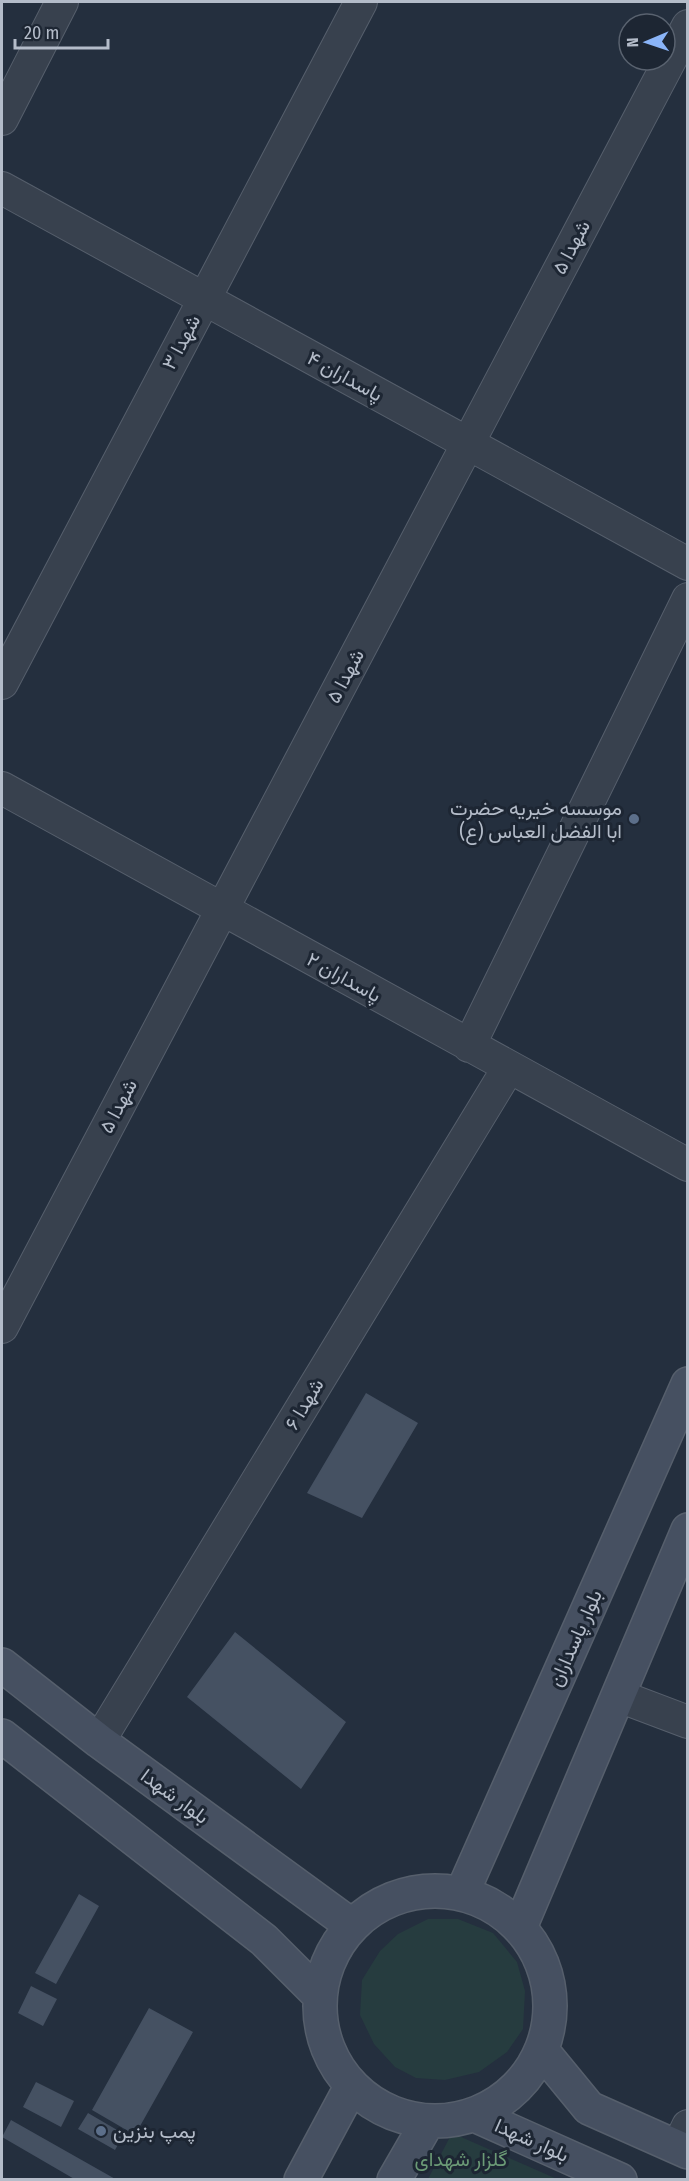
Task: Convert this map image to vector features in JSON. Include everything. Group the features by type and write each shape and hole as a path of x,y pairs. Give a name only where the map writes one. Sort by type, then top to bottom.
{"main road":[{"name":"بلوار پاسداران","path":"463,1892 687,1384"},
{"path":"521,1925 687,1530"},
{"name":"بلوار شهدا","path":"2,1665 99,1741 351,1925"},
{"path":"2,1736 264,1940 319,1995"},
{"path":"463,1892 500,1908 521,1925 543,1959 553,2009 543,2052 484,2113 427,2123 388,2113 351,2087 332,2060 321,2027 319,1995 327,1961 351,1925 399,1894 463,1892"},
{"path":"543,2052 589,2108 684,2142"},
{"path":"301,2180 351,2087"},
{"name":"بلوار شهدا","path":"477,2116 620,2180"},
{"path":"394,2180 427,2123"}],"street":[{"path":"2,119 62,2"},
{"name":"شهدا ۳","path":"2,683 361,2"},
{"name":"شهدا ۵","path":"2,1326 687,26"},
{"name":"پاسداران ۴","path":"2,188 687,564"},
{"path":"469,1046 687,599"},
{"name":"پاسداران ۲","path":"2,788 687,1165"},
{"name":"شهدا ۶","path":"99,1741 509,1067"},
{"path":"619,1696 687,1722"}],"green space":[{"path":"428,1919 458,1919 493,1933 517,1962 525,1991 523,2029 507,2052 479,2072 445,2080 416,2078 395,2067 374,2044 360,2015 362,1980 380,1951 398,1934"},
{"name":"گلزار شهدای","path":"452,2133 557,2179 428,2179"}],"building":[{"path":"366,1393 418,1423 362,1518 307,1493"},
{"path":"235,1632 346,1722 301,1789 187,1697"},
{"path":"79,1894 99,1906 56,1984 35,1973"},
{"path":"31,1986 57,1999 43,2026 18,2013"},
{"path":"149,2008 193,2032 135,2135 92,2110"},
{"path":"36,2082 74,2101 61,2127 23,2107"},
{"name":"پمپ بنزین","path":"88,2113 124,2134 115,2150 78,2129"},
{"path":"11,2120 117,2180 76,2180 2,2137"}],"place":[{"name":"موسسه خیریه حضرت ابا الفضل العباس (ع)","path":"634,819"},
{"name":"پمپ بنزین","path":"101,2131"}]}
